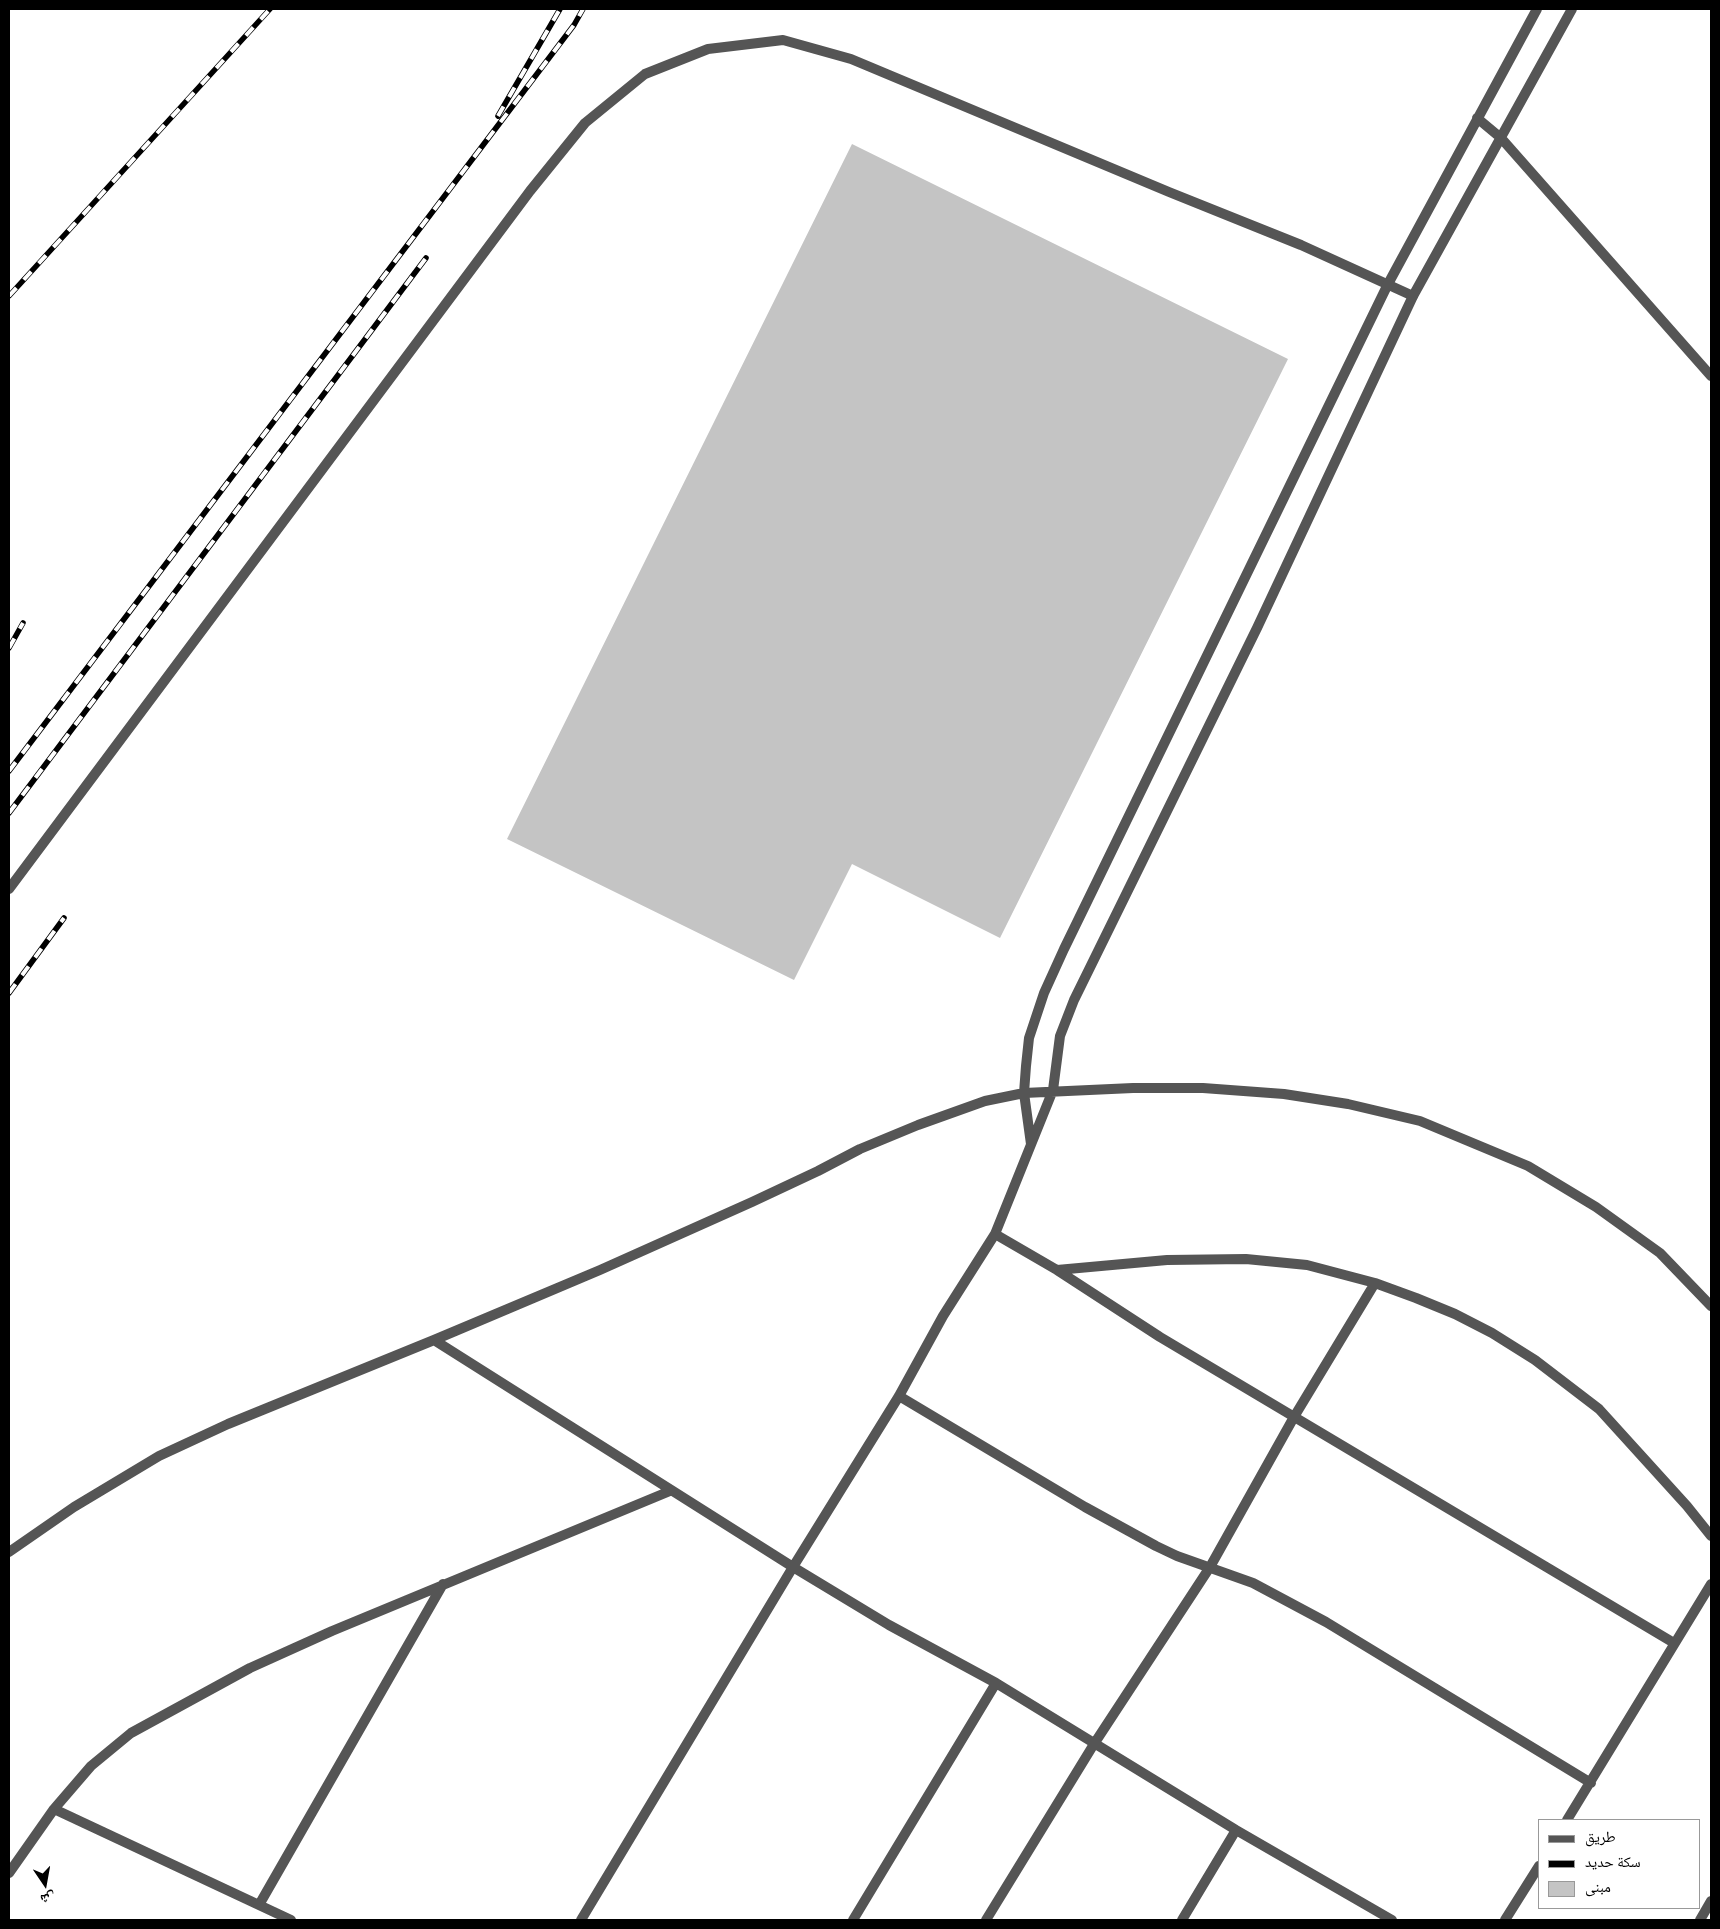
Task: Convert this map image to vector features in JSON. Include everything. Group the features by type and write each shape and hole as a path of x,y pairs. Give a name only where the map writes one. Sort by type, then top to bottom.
{"street":[{"path":"1032,1145 1024,1093 1030,1038 1048,984 1388,284 1537,9"},
{"path":"581,1920 793,1567 899,1396 943,1316 995,1234 1053,1090 1060,1036 1074,1000 1257,628 1413,296 1572,9"},
{"path":"9,889 530,191 585,123 644,74 708,50 783,40 851,59 1168,192 1301,245 1413,296"},
{"path":"1477,118 1501,138 1711,376"},
{"path":"9,1552 74,1507 159,1456 228,1424 600,1270 818,1171 860,1148 985,1100 1024,1093 1053,1090 1203,1088 1284,1094 1348,1104 1420,1121 1528,1166 1596,1207 1660,1253 1711,1306"},
{"path":"995,1234 1057,1270 1160,1337 1674,1643"},
{"path":"1057,1270 1167,1260 1246,1259 1308,1265 1375,1283 1455,1314 1492,1333 1535,1360 1599,1409 1687,1506 1711,1536"},
{"path":"986,1920 1094,1744 1210,1567 1294,1417 1375,1283"},
{"path":"434,1340 793,1567 890,1625 996,1684 1236,1830 1392,1920"},
{"path":"899,1396 1093,1512 1177,1556 1253,1583 1326,1622 1590,1783"},
{"path":"9,1873 54,1809 91,1766 139,1729 250,1668 443,1584 670,1491"},
{"path":"259,1905 443,1584"},
{"path":"1569,1819 1711,1584"},
{"path":"853,1920 996,1684"},
{"path":"54,1809 291,1920"},
{"path":"1182,1920 1236,1830"},
{"path":"1505,1920 1538,1868"},
{"path":"1700,1920 1711,1901"}],"building":[{"path":"852,144 1288,359 1000,938 852,864 794,980 507,839"}],"railway":[{"path":"9,296 270,9"},
{"path":"498,116 560,9"},
{"path":"9,771 574,25 583,9"},
{"path":"9,813 426,258"},
{"path":"9,648 23,623"},
{"path":"9,993 64,918"}]}
